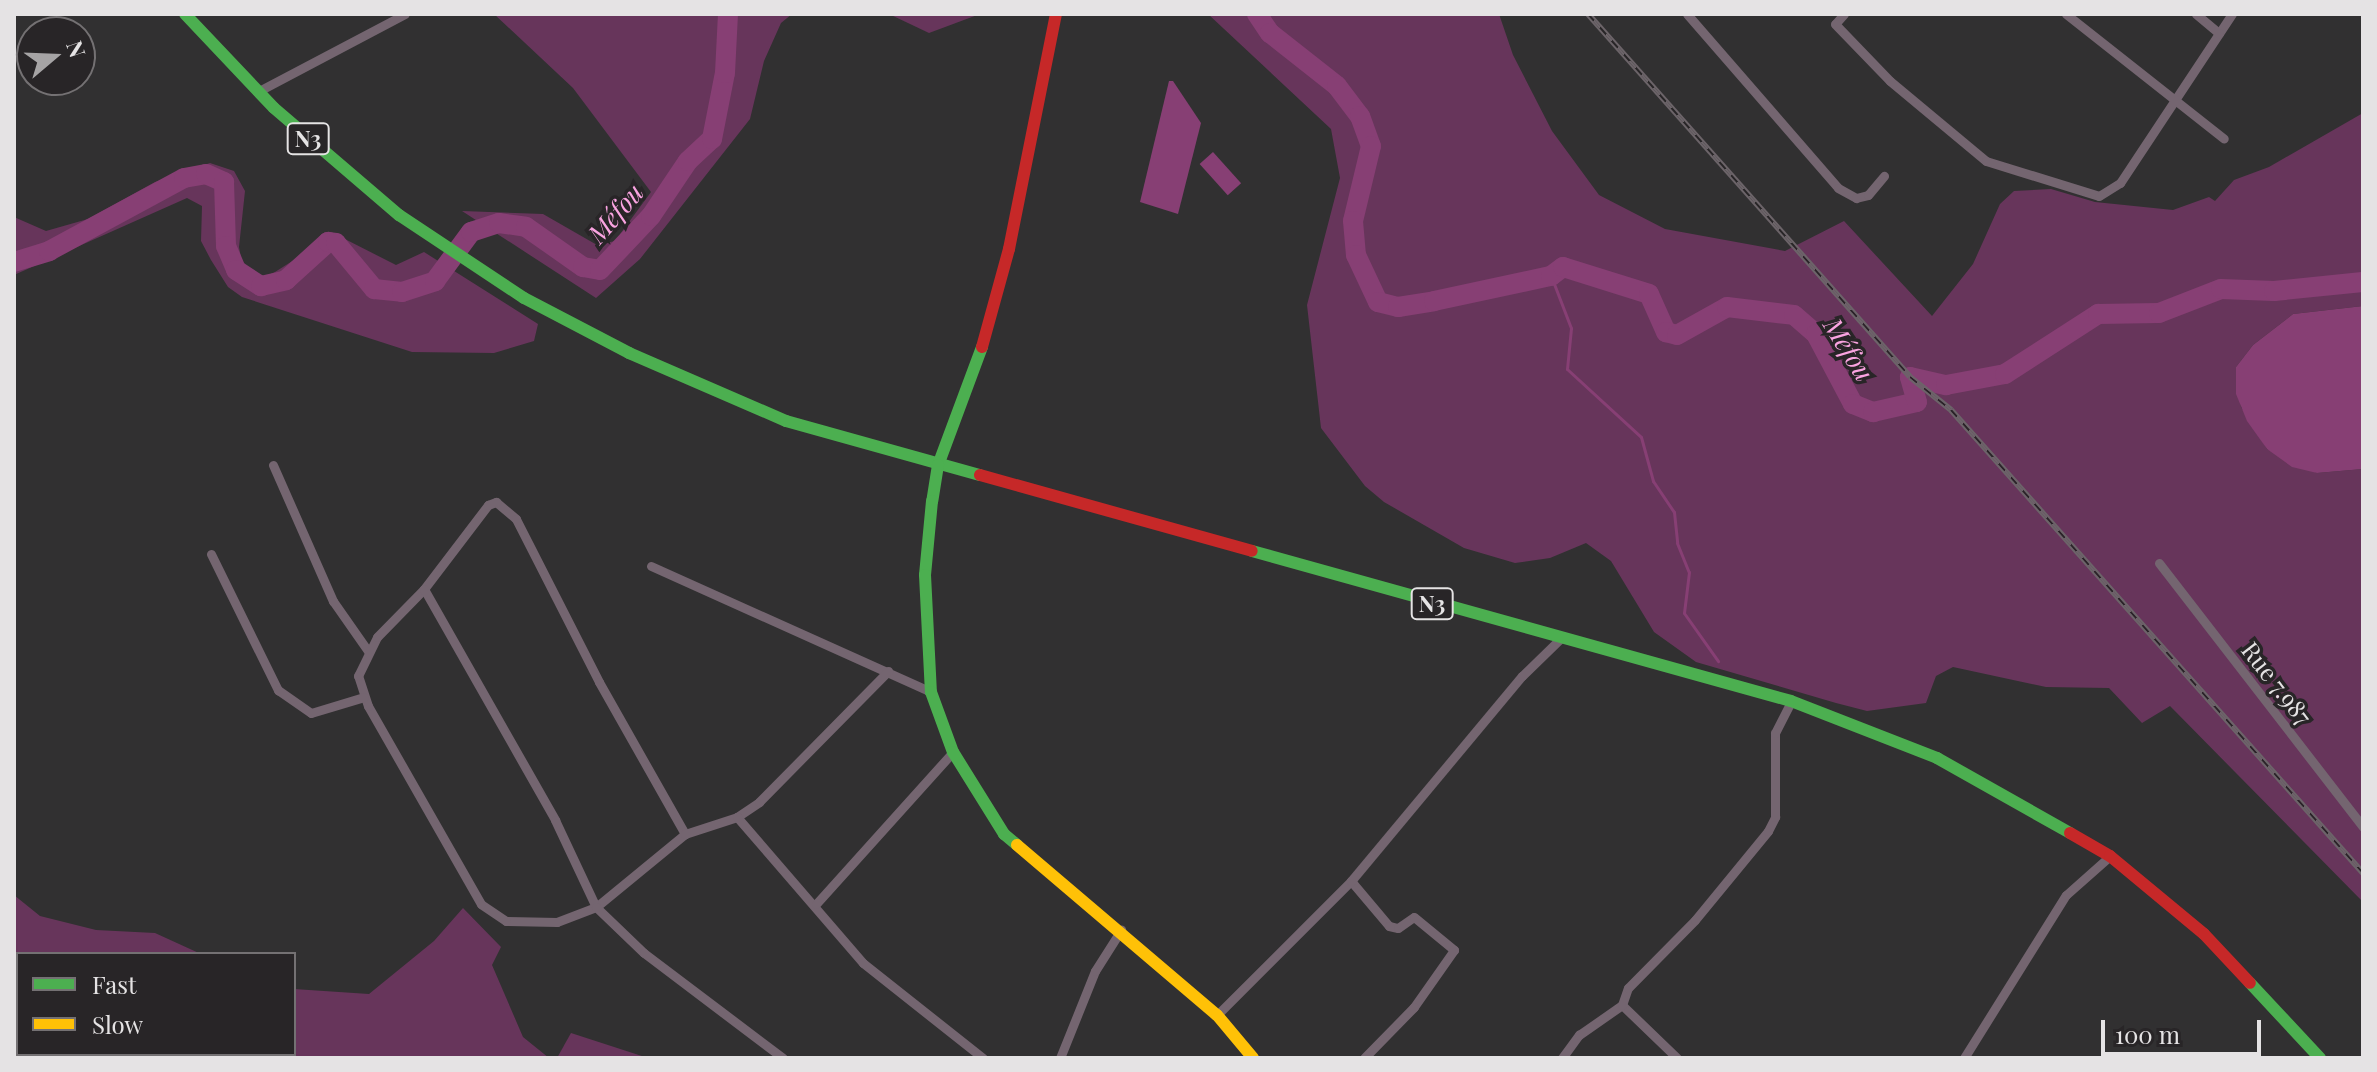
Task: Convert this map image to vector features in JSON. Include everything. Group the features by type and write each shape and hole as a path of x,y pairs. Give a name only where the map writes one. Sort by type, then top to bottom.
{"main road":[{"name":"N3","path":"185,14 257,92 324,154 475,266 586,332 712,392 786,421 1791,701 1937,758 2110,856 2204,934 2320,1058"},
{"path":"1056,14 1009,249 969,390 938,465 926,545 931,692 953,752 1004,834 1121,930 1217,1015 1253,1058"}],"street":[{"path":"257,92 405,14"},
{"path":"1687,14 1838,188 1856,198 1868,195 1884,176"},
{"path":"1844,14 1835,24 1890,81 1986,161 2091,195 2120,183 2232,14"},
{"path":"2066,14 2224,139"},
{"path":"2196,14 2219,33"},
{"path":"273,465 333,601 368,651"},
{"path":"685,834 509,510 501,503 488,505 424,589 368,651 358,676 364,697 481,904 493,916 521,924 557,922 596,907 685,834 737,817 759,802 888,671"},
{"path":"211,554 278,690 311,713 364,697"},
{"name":"Rue 7.987","path":"2159,563 2363,827"},
{"path":"651,566 931,692"},
{"path":"424,589 562,832 596,907 644,953 783,1058"},
{"path":"1217,1015 1351,881 1522,676 1560,639"},
{"path":"1562,1058 1579,1035 1622,1005 1628,988 1695,920 1768,831 1775,817 1775,733 1791,701"},
{"path":"816,904 953,752"},
{"path":"737,817 816,904 863,963 983,1058"},
{"path":"1964,1058 2066,895 2110,856"},
{"path":"1351,881 1389,926 1398,928 1414,917 1454,950 1414,1007 1364,1058"},
{"path":"1060,1058 1095,971 1121,930"},
{"path":"1622,1005 1677,1058"}],"shaded area":[{"path":"494,14 792,14 781,23 764,61 750,119 640,259 596,298 462,211 543,214 597,245 615,241 651,192 573,88"},
{"path":"889,14 980,14 929,33"},
{"path":"1208,14 1499,14 1513,55 1552,131 1599,195 1665,229 1785,251 1844,221 1932,316 1973,264 2000,204 2014,191 2051,189 2095,202 2173,210 2209,197 2215,201 2234,180 2269,167 2363,113 2363,306 2293,314 2253,345 2236,367 2241,407 2267,449 2317,473 2363,469 2363,902 2170,706 2142,723 2109,688 2046,687 1953,667 1936,676 1926,703 1867,711 1836,703 1696,662 1654,632 1611,561 1586,543 1550,558 1515,563 1464,548 1384,502 1365,486 1321,428 1307,305 1340,178 1331,129"},
{"path":"1169,81 1173,81 1201,123 1178,214 1140,202"},
{"path":"1213,152 1241,183 1228,195 1200,164"},
{"path":"210,163 234,171 245,191 239,247 242,263 252,272 264,277 275,272 335,234 396,265 424,252 538,324 534,341 494,353 412,352 242,297 228,287 201,241 202,206 187,198 14,275 14,217 46,231 88,219 155,182"},
{"path":"2363,306 2363,469 2317,473 2292,467 2267,449 2247,421 2236,394 2236,367 2253,345 2293,314"},
{"path":"14,895 40,916 96,930 155,933 197,952 16,952 16,1056 296,1056 296,989 369,994 434,941 463,908 501,947 492,965 523,1037 549,1058 14,1058"},
{"path":"571,1033 648,1058 557,1058"}],"waterway":[{"name":"Méfou","path":"14,262 49,251 184,178 206,174 224,182 226,246 236,270 261,286 286,280 328,242 336,243 374,289 402,292 435,281 471,232 499,223 526,227 583,267 600,270 651,216 688,161 712,139 725,73 728,14"},
{"name":"Méfou","path":"1257,14 1270,33 1337,86 1360,116 1371,146 1353,221 1356,255 1378,302 1398,307 1551,276 1563,267 1649,294 1666,332 1677,335 1727,307 1794,315 1816,334 1853,404 1873,412 1917,402 1910,377 1946,385 2005,374 2098,314 2159,313 2221,289 2274,291 2363,282"},
{"path":"1551,276 1571,328 1567,369 1641,437 1653,481 1674,512 1677,543 1689,572 1684,613 1718,661"}],"railway":[{"path":"1588,14 1910,377 1951,410 2363,873"}],"traffic: fast":[{"path":"185,14 274,108 399,215 524,298 629,353 786,421 980,475"},
{"path":"982,347 938,465 932,501 925,575 931,692 953,752 1004,834 1017,845"},
{"path":"1252,551 1791,701 1937,758 2070,833"},
{"path":"2250,983 2320,1058"}],"traffic: slow":[{"path":"1017,845 1217,1015 1253,1058"}],"traffic: jam":[{"path":"982,347 1009,249 1056,14"},
{"path":"980,475 1252,551"},
{"path":"2070,833 2110,856 2204,934 2250,983"}]}
